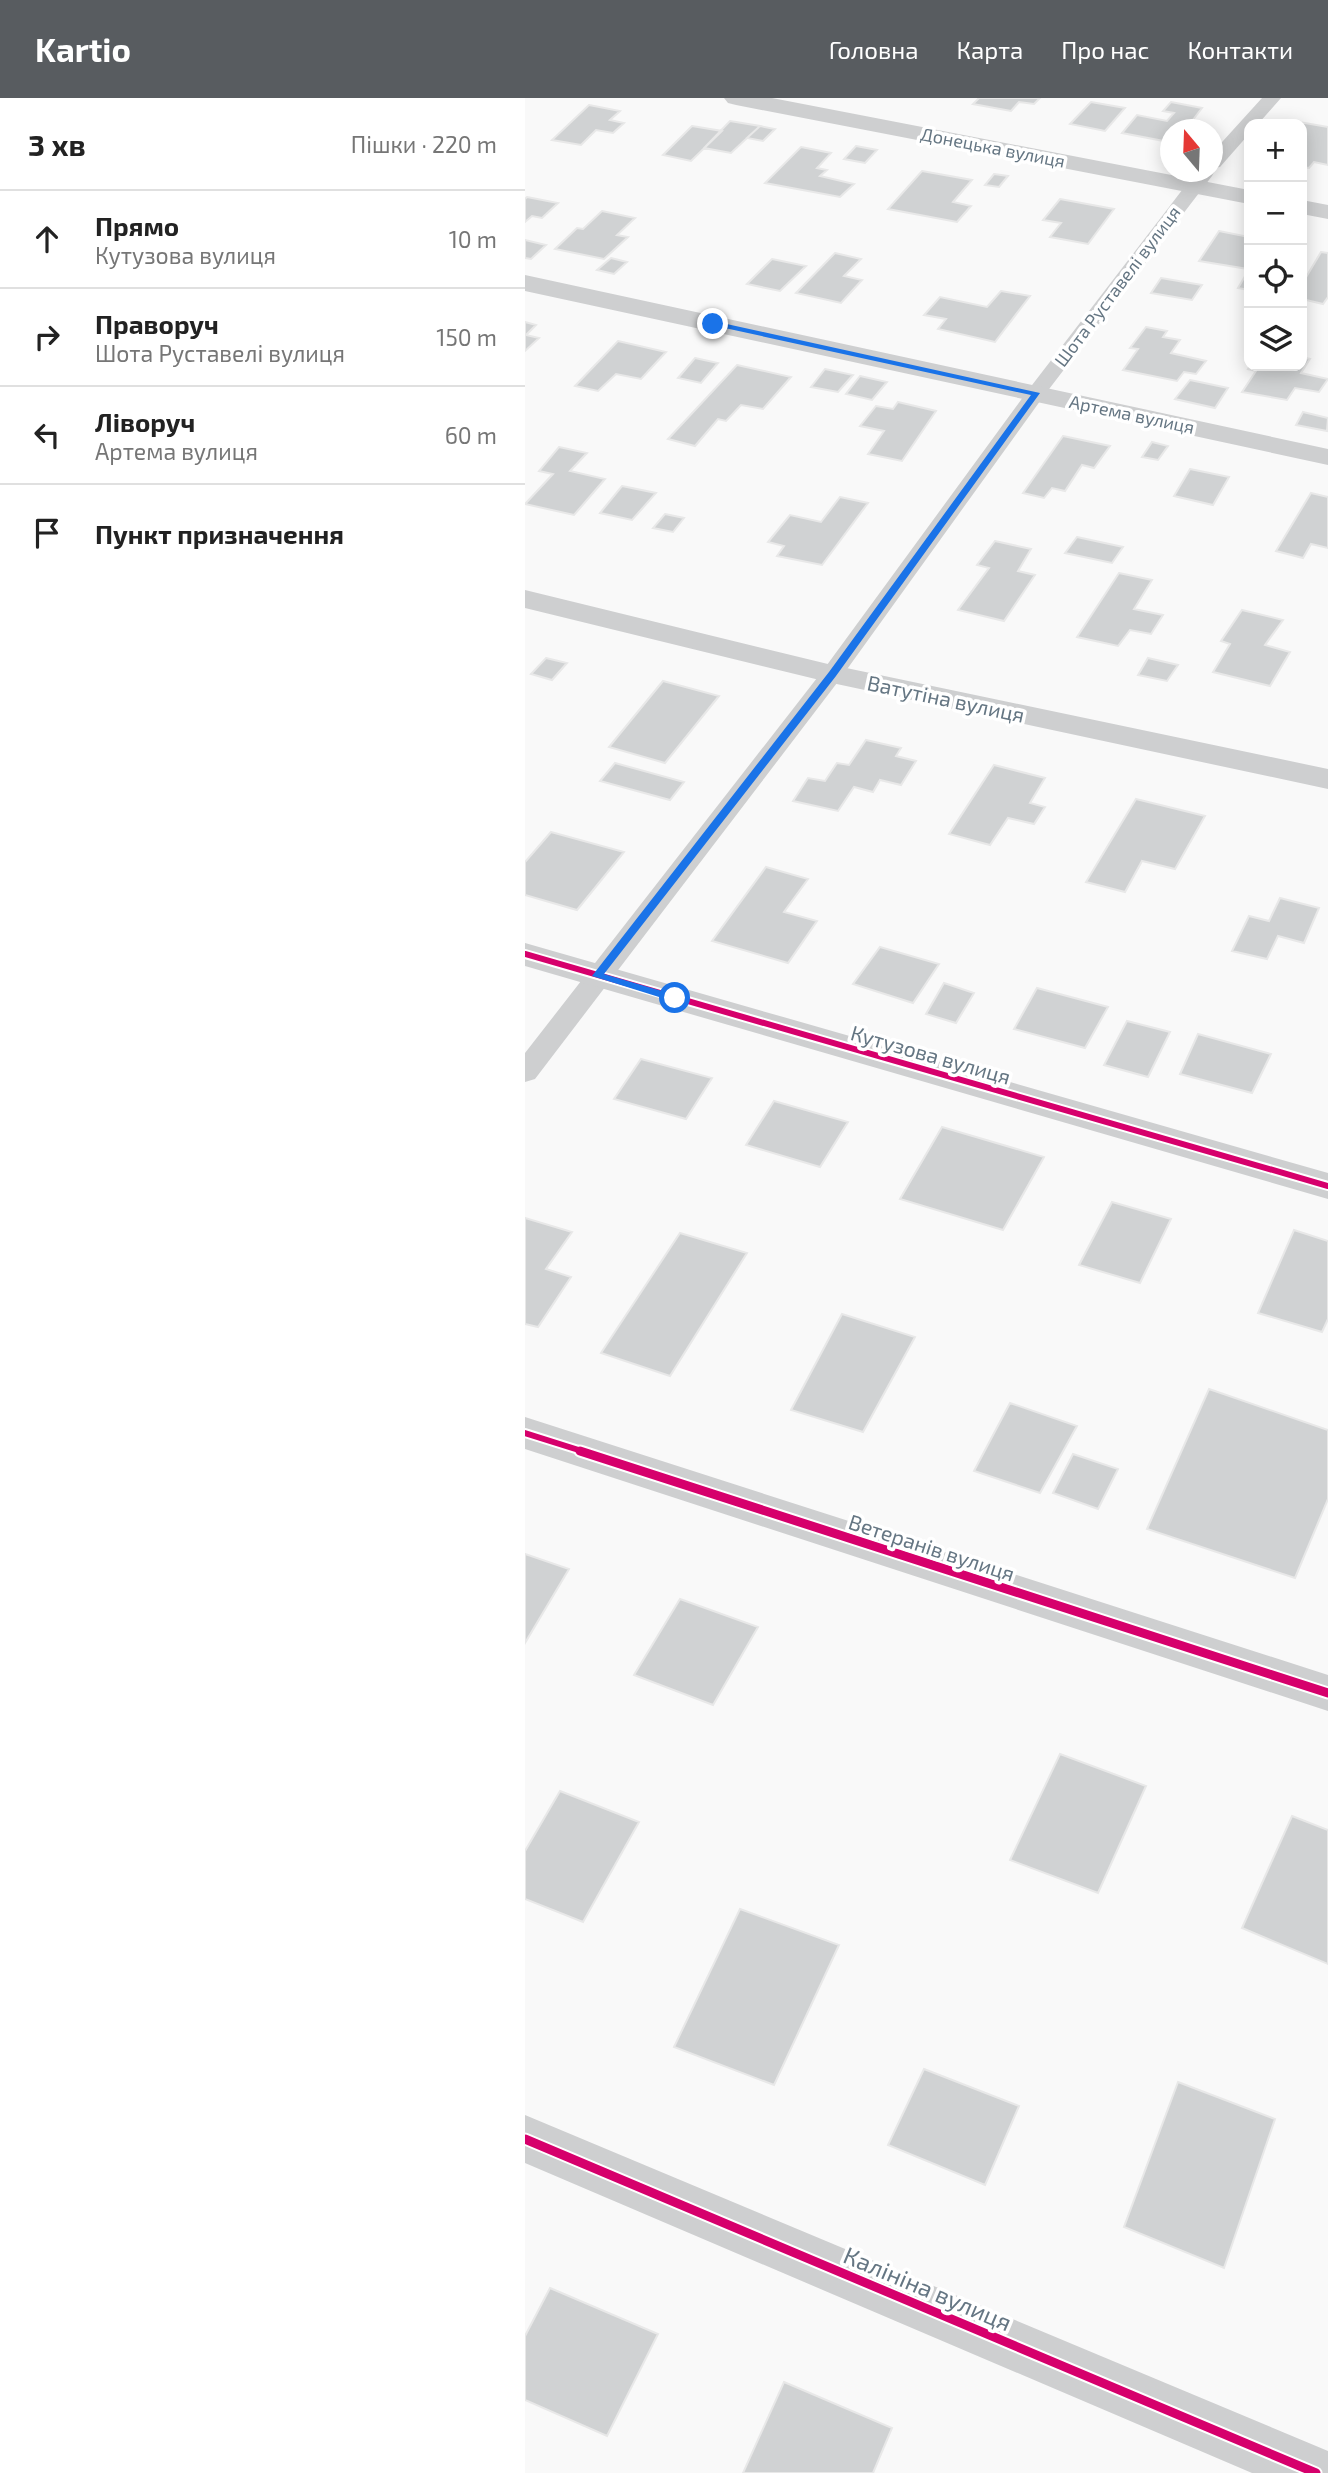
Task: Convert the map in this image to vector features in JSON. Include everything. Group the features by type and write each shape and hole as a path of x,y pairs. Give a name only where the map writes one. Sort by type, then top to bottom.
{"street":[{"name":"Донецька вулиця","path":"736,98 1160,172"},
{"name":"Донецька вулиця","path":"1206,182 1244,195"},
{"path":"1307,208 1328,212"},
{"name":"Артема вулиця","path":"525,283 1328,457"},
{"name":"Ватутіна вулиця","path":"525,599 832,674 1328,779"},
{"name":"Кутузова вулиця","path":"525,954 1328,1186"},
{"name":"Ветеранів вулиця","path":"525,1433 1328,1693"},
{"name":"Калініна вулиця","path":"525,2139 1316,2473"}],"lane":[{"path":"1223,152 1272,98"},
{"name":"Шота Руставелі вулиця","path":"525,1072 832,674 1036,393 1196,182"}],"building":[{"path":"979,98 1040,98 1034,104 1019,102 1011,111 973,104"},
{"path":"1091,102 1125,108 1105,131 1070,124"},
{"path":"1171,102 1202,108 1194,119 1169,119 1174,113 1163,111"},
{"path":"589,105 620,111 610,120 624,123 613,133 596,130 581,145 552,140"},
{"path":"1137,115 1160,120 1160,140 1122,133"},
{"path":"730,121 760,126 731,153 704,148"},
{"path":"1307,123 1328,127 1328,165 1314,162 1309,168"},
{"path":"692,126 722,131 691,161 663,155"},
{"path":"760,126 775,129 763,141 747,138"},
{"path":"856,146 877,150 865,163 844,159"},
{"path":"801,147 831,153 817,168 827,170 820,176 854,184 840,197 765,183"},
{"path":"922,171 972,180 953,202 971,206 957,222 888,209"},
{"path":"994,174 1008,176 999,187 985,185"},
{"path":"527,197 558,203 542,218 532,216 525,222"},
{"path":"1060,199 1114,209 1088,244 1050,237 1061,223 1043,220"},
{"path":"602,211 635,218 617,235 628,237 604,259 555,249 577,228 583,229"},
{"path":"1219,231 1244,236 1244,268 1199,261"},
{"path":"525,240 546,245 531,259 525,258"},
{"path":"1321,252 1328,253 1328,297 1323,304 1307,300 1307,276"},
{"path":"835,253 861,259 844,276 862,280 841,303 796,293"},
{"path":"611,258 627,262 614,274 597,270"},
{"path":"772,259 806,266 780,291 747,284"},
{"path":"1161,278 1202,285 1192,300 1151,293"},
{"path":"1244,278 1244,289 1238,288"},
{"path":"1001,291 1030,296 995,342 938,329 946,319 924,315 940,297 987,307"},
{"path":"525,322 536,325 526,335 539,338 525,351"},
{"path":"1146,327 1167,331 1163,337 1180,340 1171,353 1206,361 1196,374 1184,372 1177,381 1123,370 1138,349 1130,348"},
{"path":"618,341 666,352 641,379 616,374 598,391 575,386"},
{"path":"695,358 718,363 701,383 678,378"},
{"path":"737,365 791,377 763,409 741,405 726,421 718,419 695,446 668,439"},
{"path":"825,369 853,375 838,392 811,387"},
{"path":"1256,371 1302,371 1301,373 1328,379 1319,392 1295,388 1287,400 1242,392"},
{"path":"860,376 887,382 872,400 846,394"},
{"path":"1190,380 1228,388 1215,408 1175,399"},
{"path":"898,402 936,411 902,461 868,454 884,431 860,426 876,406 893,409"},
{"path":"1303,412 1328,418 1327,431 1296,425"},
{"path":"1063,436 1110,446 1094,468 1082,465 1065,491 1052,488 1044,498 1023,493"},
{"path":"1152,442 1168,446 1158,460 1142,457"},
{"path":"559,447 587,453 570,471 605,479 574,515 525,504 553,474 539,471"},
{"path":"1190,469 1229,477 1213,505 1174,496"},
{"path":"622,486 656,493 632,520 600,513"},
{"path":"1311,493 1328,497 1328,548 1311,544 1303,558 1276,551"},
{"path":"840,497 868,503 822,565 777,556 784,546 768,542 790,515 821,522"},
{"path":"665,514 684,518 673,532 653,528"},
{"path":"1077,537 1123,547 1112,563 1065,553"},
{"path":"995,541 1031,549 1018,571 1035,575 1004,621 958,610 989,568 977,565"},
{"path":"1119,573 1152,580 1134,609 1163,615 1151,634 1130,630 1118,646 1077,637"},
{"path":"1242,610 1283,620 1265,645 1290,652 1270,686 1213,672 1230,644 1221,641"},
{"path":"546,658 567,663 552,680 531,674"},
{"path":"1148,658 1178,665 1167,681 1138,675"},
{"path":"663,681 719,696 665,763 609,747"},
{"path":"866,740 901,748 896,756 916,761 901,785 880,780 873,792 854,787 838,811 793,801 808,778 825,781 837,763 849,765"},
{"path":"615,763 684,782 670,800 600,781"},
{"path":"994,765 1045,778 1030,803 1045,807 1034,824 1008,818 990,845 949,834"},
{"path":"1136,799 1205,816 1175,869 1142,861 1125,892 1086,882"},
{"path":"551,832 624,852 577,910 525,895 525,862"},
{"path":"766,867 808,879 784,912 817,921 788,963 712,941"},
{"path":"1280,898 1319,908 1304,943 1278,936 1267,959 1232,951 1249,916 1269,921"},
{"path":"880,947 939,964 913,1003 853,984"},
{"path":"944,983 974,993 956,1023 926,1014"},
{"path":"1037,988 1108,1007 1085,1048 1014,1029"},
{"path":"1127,1021 1170,1032 1148,1077 1104,1065"},
{"path":"1198,1034 1271,1054 1252,1093 1180,1074"},
{"path":"641,1059 712,1078 686,1119 614,1099"},
{"path":"774,1101 848,1122 820,1167 746,1145"},
{"path":"942,1127 1044,1157 1003,1230 900,1199"},
{"path":"1112,1202 1171,1219 1140,1283 1079,1265"},
{"path":"525,1218 572,1232 546,1269 571,1277 538,1327 525,1324"},
{"path":"1294,1230 1328,1241 1328,1319 1322,1332 1258,1313"},
{"path":"680,1233 747,1253 670,1376 601,1353"},
{"path":"842,1314 915,1337 863,1432 791,1410"},
{"path":"1209,1389 1328,1430 1328,1499 1295,1578 1147,1529"},
{"path":"1010,1403 1077,1426 1040,1493 974,1471"},
{"path":"1073,1454 1118,1469 1098,1509 1053,1493"},
{"path":"525,1554 569,1569 525,1643"},
{"path":"680,1599 758,1627 713,1705 634,1675"},
{"path":"1060,1754 1146,1786 1098,1893 1010,1860"},
{"path":"560,1791 639,1822 583,1922 525,1899 525,1851"},
{"path":"1292,1816 1328,1830 1328,1964 1242,1928"},
{"path":"740,1909 839,1945 774,2085 674,2047"},
{"path":"924,2069 1019,2106 985,2185 888,2145"},
{"path":"1178,2082 1275,2119 1224,2268 1124,2227"},
{"path":"550,2288 658,2334 607,2436 525,2400 525,2336"},
{"path":"784,2382 892,2428 873,2473 743,2473"}],"cycle path":[{"path":"525,954 1328,1186"},
{"path":"525,1433 1328,1693"},
{"path":"525,2139 1316,2473"}],"route":[{"path":"675,998 597,976 832,674 1036,393 713,324"}]}
